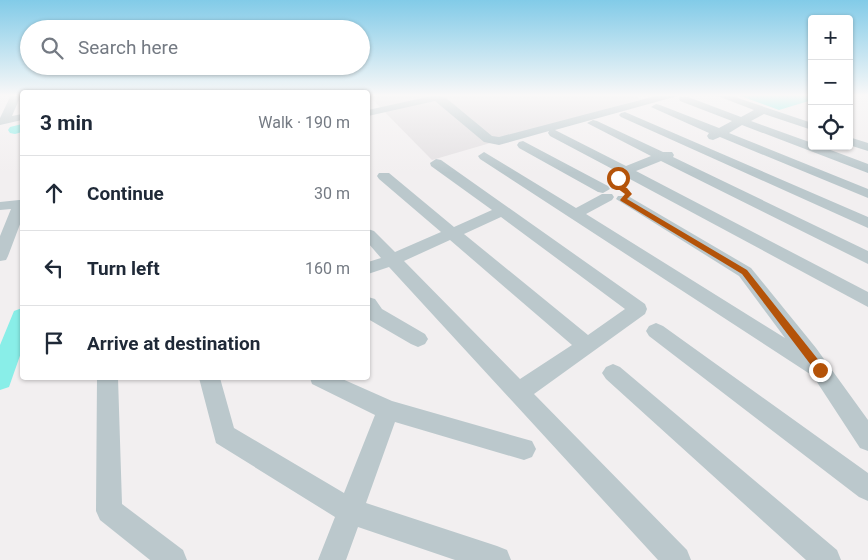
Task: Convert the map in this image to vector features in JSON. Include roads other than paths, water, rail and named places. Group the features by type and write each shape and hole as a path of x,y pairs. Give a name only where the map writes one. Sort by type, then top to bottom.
{"street":[{"path":"466,121 488,139 499,141 573,121"},
{"path":"639,121 868,223"},
{"path":"691,121 868,194"},
{"path":"575,214 612,193 618,178 626,170 693,145 743,121"},
{"path":"743,121 868,169"},
{"path":"795,121 808,126"},
{"path":"593,123 868,258"},
{"path":"554,133 867,297"},
{"path":"853,142 868,147"},
{"path":"523,145 612,193 745,272 820,370 868,440"},
{"path":"484,156 820,370"},
{"path":"436,163 638,309 517,393"},
{"path":"384,176 587,346"},
{"path":"0,206 19,204 20,206 0,256"},
{"path":"370,267 392,260 503,211"},
{"path":"370,236 677,560"},
{"path":"370,307 375,314 418,340"},
{"path":"656,331 868,488"},
{"path":"613,373 827,560"},
{"path":"107,380 109,511 174,560"},
{"path":"210,380 224,434 350,511 497,560"},
{"path":"324,380 388,410 524,449"},
{"path":"332,560 388,410"}],"waterway":[{"path":"15,130 20,129"},
{"path":"0,379 20,323"}]}
